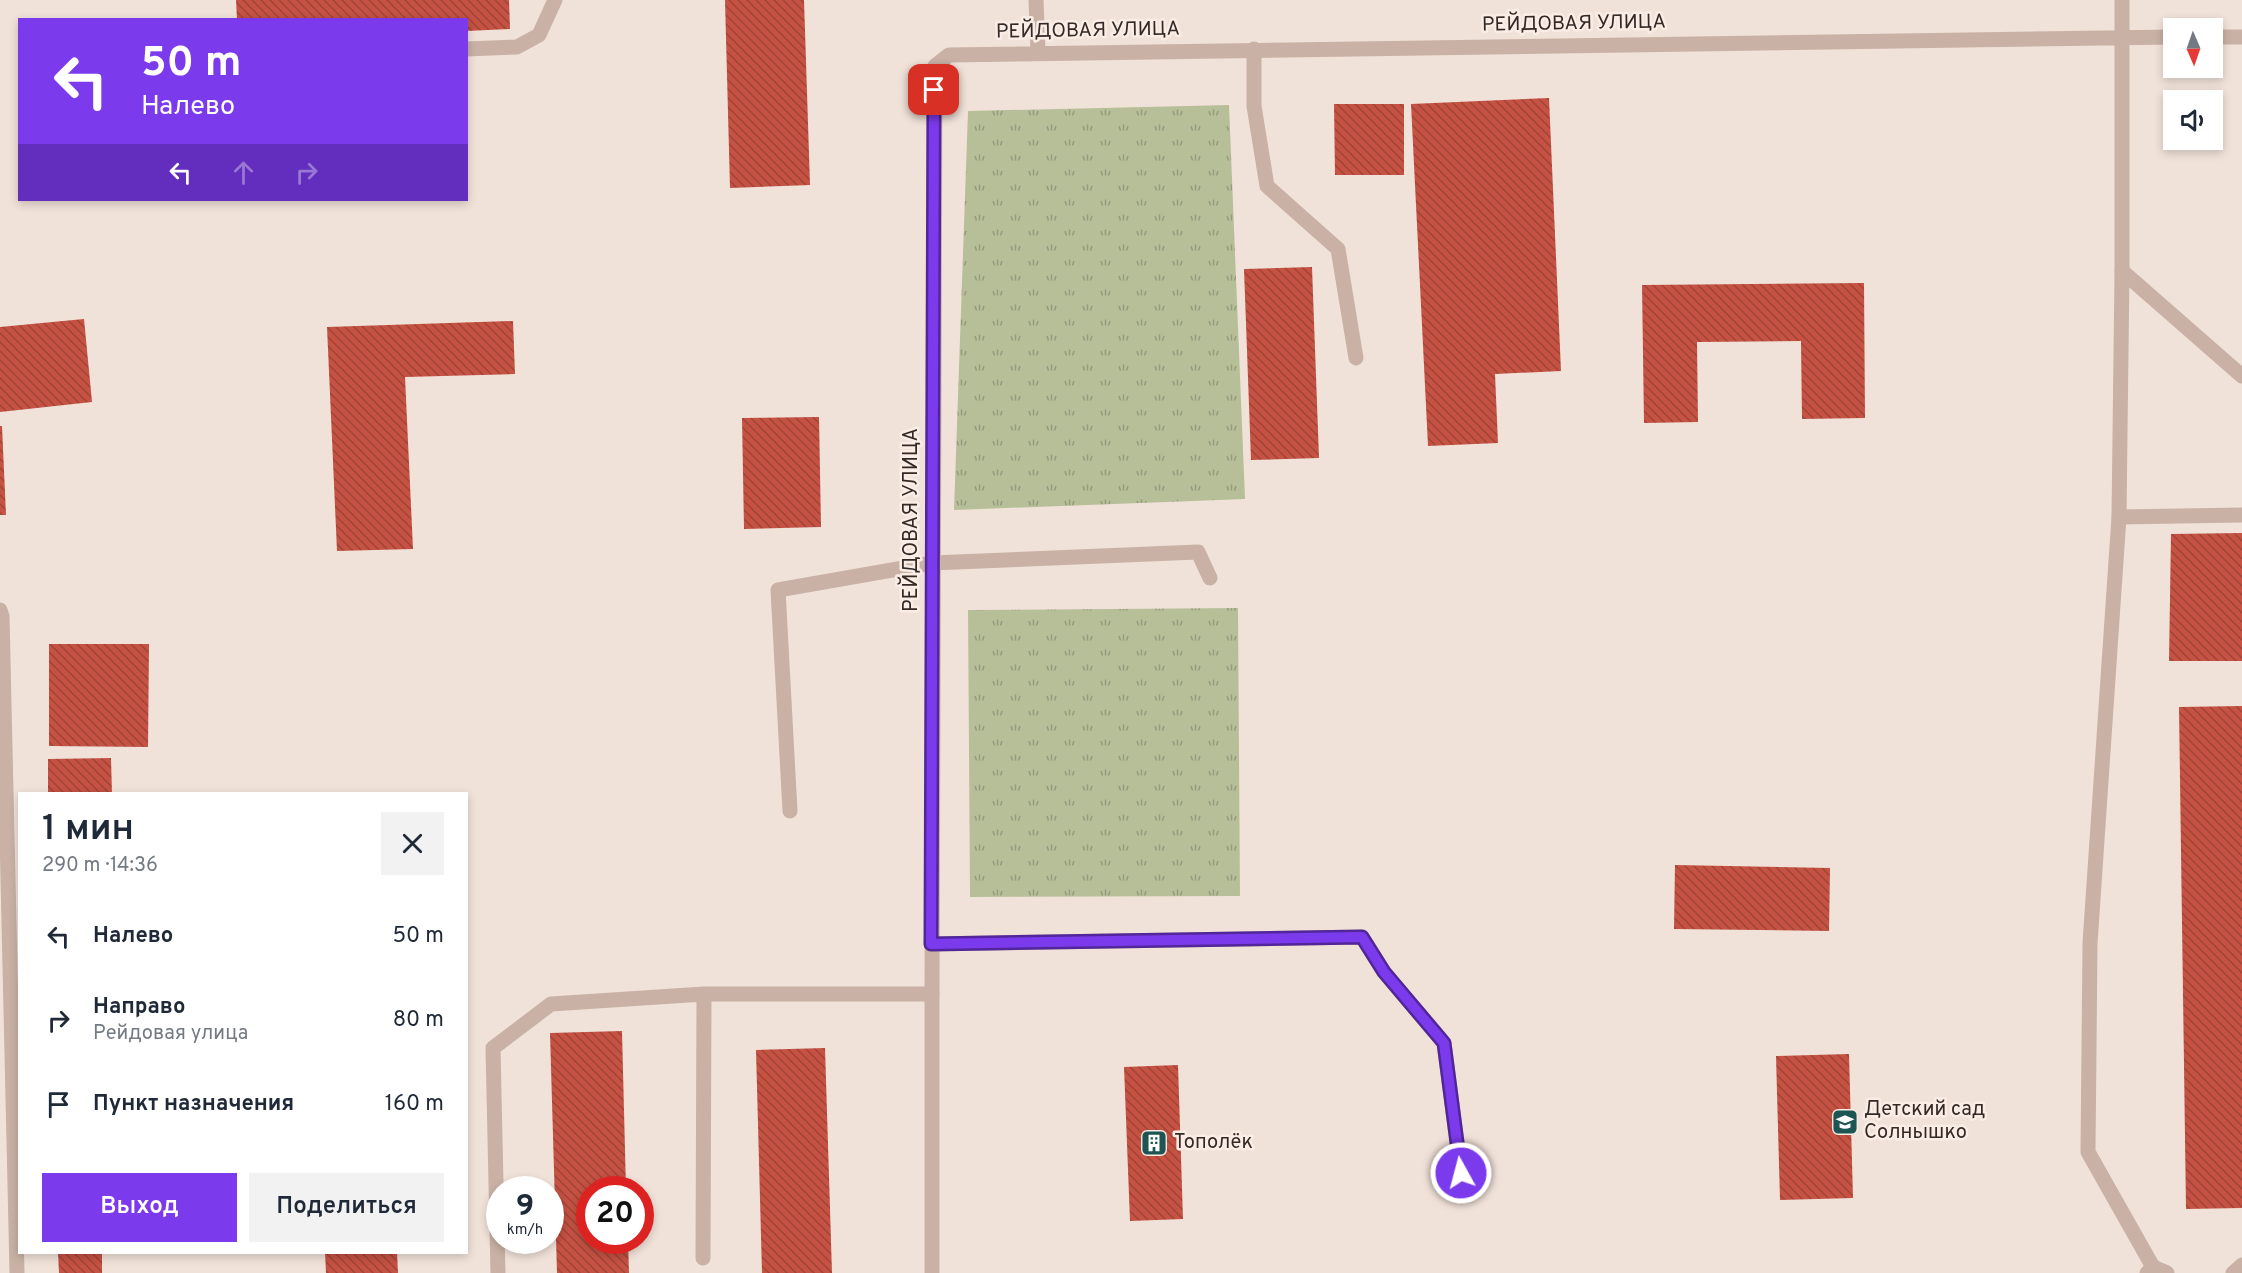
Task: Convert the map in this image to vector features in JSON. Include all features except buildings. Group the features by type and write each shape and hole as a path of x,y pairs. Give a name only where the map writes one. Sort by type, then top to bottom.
{"street":[{"path":"468,49 517,47 539,35 555,0"},
{"path":"1036,0 1038,52"},
{"path":"2122,0 2120,516 2090,943 2088,1152 2156,1271"},
{"name":"РЕЙДОВАЯ УЛИЦА","path":"932,1273 934,66 949,55 1038,52 2163,37"},
{"path":"2223,37 2242,37"},
{"path":"1254,49 1254,106 1267,186 1338,249 1356,358"},
{"path":"2122,271 2242,376"},
{"path":"2120,516 2242,514"},
{"path":"790,811 778,590 933,563 1198,552 1210,578"},
{"path":"0,610 2,616 17,1273"},
{"path":"931,944 1362,937 1384,972 1444,1043 1461,1173"},
{"path":"498,1273 493,1048 552,1005 704,994 932,994"},
{"path":"703,1258 704,994"},
{"path":"2233,1273 2242,1264"}],"green space":[{"path":"1229,105 1245,499 954,510 968,111"},
{"path":"1238,608 1240,896 970,897 968,610"}],"place":[{"name":"Детский сад Солнышко","path":"1845,1122"},
{"name":"Тополёк","path":"1154,1143"}],"route":[{"path":"934,90 931,944 1362,937 1384,972 1444,1043 1461,1173"}]}
